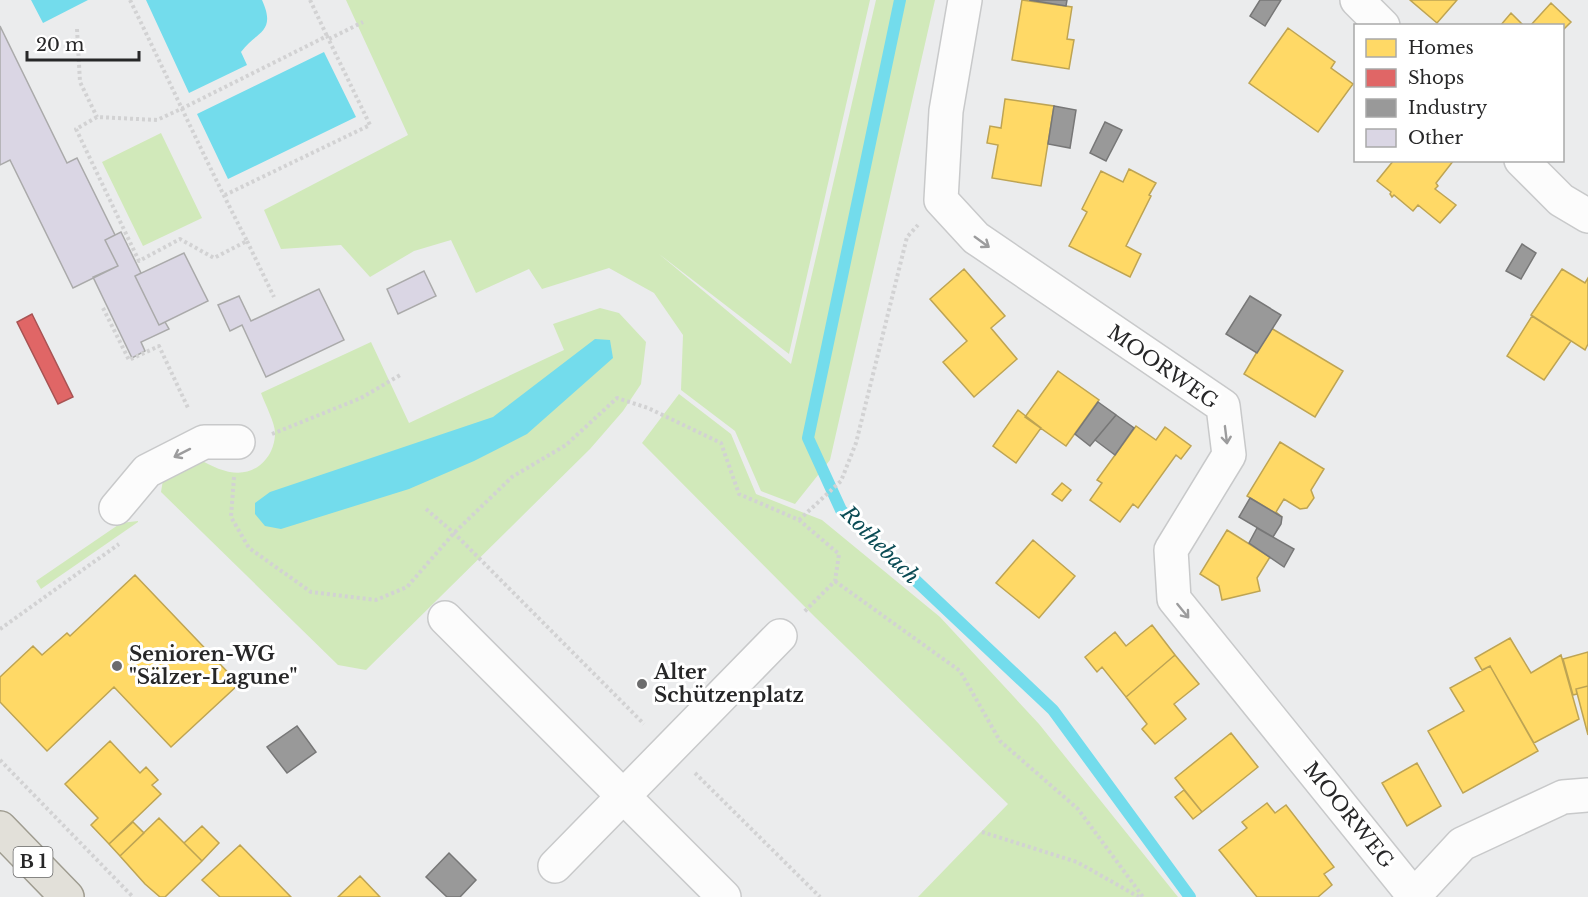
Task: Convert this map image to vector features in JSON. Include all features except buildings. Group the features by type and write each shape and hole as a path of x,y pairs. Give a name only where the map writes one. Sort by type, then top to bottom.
{"main road":[{"name":"B 1","path":"0,828 67,897"}],"street":[{"path":"941,200 946,111 965,0"},
{"path":"1357,0 1381,24"},
{"path":"1523,162 1561,200 1588,216"},
{"name":"MOORWEG","path":"941,200 976,238 1222,406 1229,454 1171,550 1174,599 1413,896 1462,844 1563,797 1588,795"},
{"path":"116,508 147,471 204,442 238,442"},
{"path":"445,618 724,897"},
{"path":"555,866 780,636"}],"path":[{"path":"130,0 274,297"},
{"path":"225,195 370,124 310,0"},
{"path":"247,241 214,258 180,240 138,262 76,129 97,117 157,120 363,22"},
{"path":"77,29 80,82 97,117"},
{"path":"799,520 841,481 856,443 907,237 941,200"},
{"path":"103,308 129,360 159,346 204,442"},
{"path":"402,374 361,398 278,433 238,442 231,517 249,548 311,592 376,600 407,587 454,533 513,477 566,445 617,398 648,408 722,443 738,494 799,520 839,554 835,580 780,636"},
{"path":"426,509 454,533 820,897"},
{"path":"0,628 122,542"},
{"path":"835,580 960,671 1000,741 1078,809 1141,897"},
{"path":"0,760 133,897"},
{"path":"982,832 1077,862 1141,897"}],"green space":[{"path":"346,0 870,0 789,354 659,254 791,364 876,0 935,0 830,460 795,504 761,491 735,431 681,390 683,335 654,293 609,268 542,289 529,269 476,293 451,240 414,251 370,277 341,245 281,249 264,210 408,135"},
{"path":"161,133 202,218 143,246 102,162"},
{"path":"600,308 619,313 646,342 641,384 623,411 590,449 366,670 338,665 161,492 163,480 199,459 225,471 242,473 259,466 270,453 275,433 261,393 371,342 409,423 564,350 553,324"},
{"path":"679,394 731,434 756,494 822,520 940,617 1039,724 1178,897 918,897 1008,804 815,617 642,443"},
{"path":"138,521 41,589 36,581 121,523"}],"water":[{"path":"31,0 88,0 43,23"},
{"path":"146,0 262,0 266,11 266,25 241,52 247,65 189,93"},
{"path":"324,52 356,117 228,179 197,114"},
{"path":"595,339 610,340 613,358 527,434 474,461 409,489 281,529 265,526 255,514 255,503 270,492 493,417"}],"waterway":[{"name":"Rothebach","path":"900,0 808,438 841,510 1053,710 1190,897"}],"place":[{"name":"Senioren-WG \"Sälzer-Lagune\"","path":"117,666"},
{"name":"Alter Schützenplatz","path":"642,684"}]}
